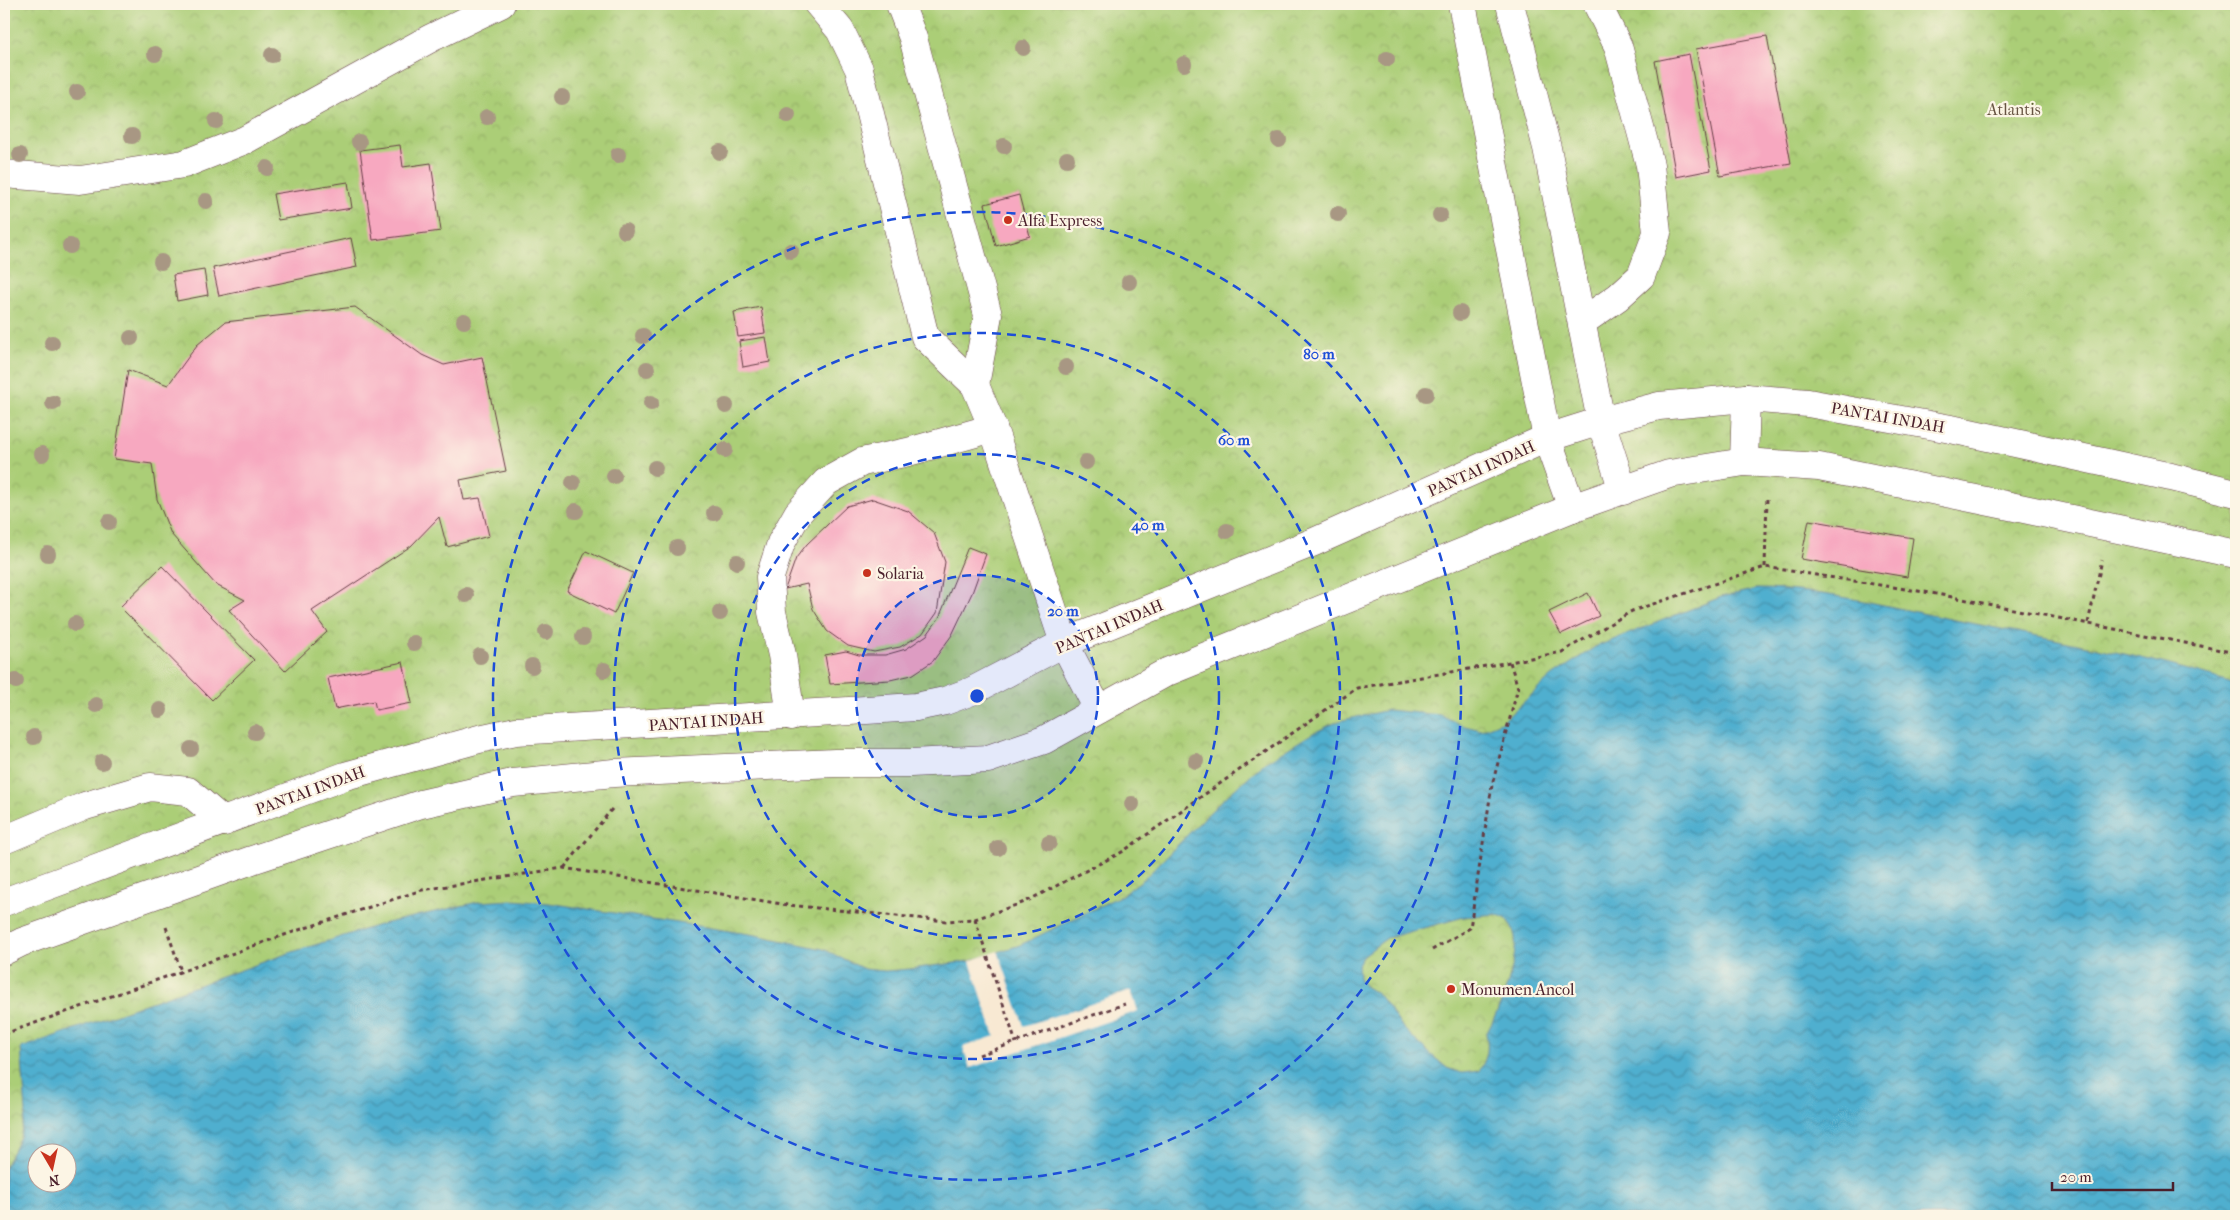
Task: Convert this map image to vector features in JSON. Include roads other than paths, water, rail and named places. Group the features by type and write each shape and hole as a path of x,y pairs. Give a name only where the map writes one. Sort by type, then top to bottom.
{"street":[{"path":"4,174 80,180 184,164 245,140 431,38 501,4"},
{"path":"818,4 840,30 859,68 925,337 975,384 993,428 1064,643 1098,709"},
{"path":"900,4 913,38 988,315 975,384"},
{"path":"913,38 915,4"},
{"path":"1462,4 1547,438 1572,508"},
{"path":"1510,4 1547,148 1601,421 1623,491"},
{"path":"1582,322 1618,297 1641,276 1657,233 1650,165 1618,46 1597,4"},
{"path":"1744,462 1746,398"},
{"name":"PANTAI INDAH","path":"4,902 345,776 479,739 516,731 791,716 916,707 945,701 972,691 1064,643 1314,542 1547,438 1601,421 1659,406 1746,398 1808,403 1952,429 2236,493"},
{"path":"791,716 782,655 772,612 770,578 781,543 798,513 826,482 862,462 908,452 993,428"},
{"path":"4,951 22,942 156,894 421,804 513,783 614,773 835,763 911,763 988,759 1044,740 1167,672 1572,508 1669,474 1744,462 1819,467 2236,554"},
{"path":"4,840 84,806 150,787 188,791 224,822"}],"water":[{"path":"1757,589 1782,590 1832,595 1881,604 2097,648 2167,664 2236,684 2236,1216 4,1216 4,1169 20,1137 26,1112 21,1048 289,953 382,924 478,902 512,900 549,903 756,935 823,949 864,969 885,971 970,961 1020,945 1122,895 1145,878 1218,804 1263,764 1313,733 1339,721 1388,710 1441,715 1461,725 1481,730 1503,721 1552,676 1595,647 1721,597","holes":["1496,914 1507,919 1515,937 1514,960 1502,1000 1486,1034 1487,1054 1484,1062 1479,1071 1462,1073 1447,1068 1403,1028 1379,995 1364,986 1359,978 1358,965 1364,955 1387,938 1464,917"]}],"place":[{"name":"Alfa Express","path":"1008,220"},
{"name":"Solaria","path":"867,573"},
{"name":"Monumen Ancol","path":"1451,989"}],"park label":[{"name":"Atlantis","path":"2014,109"}]}
